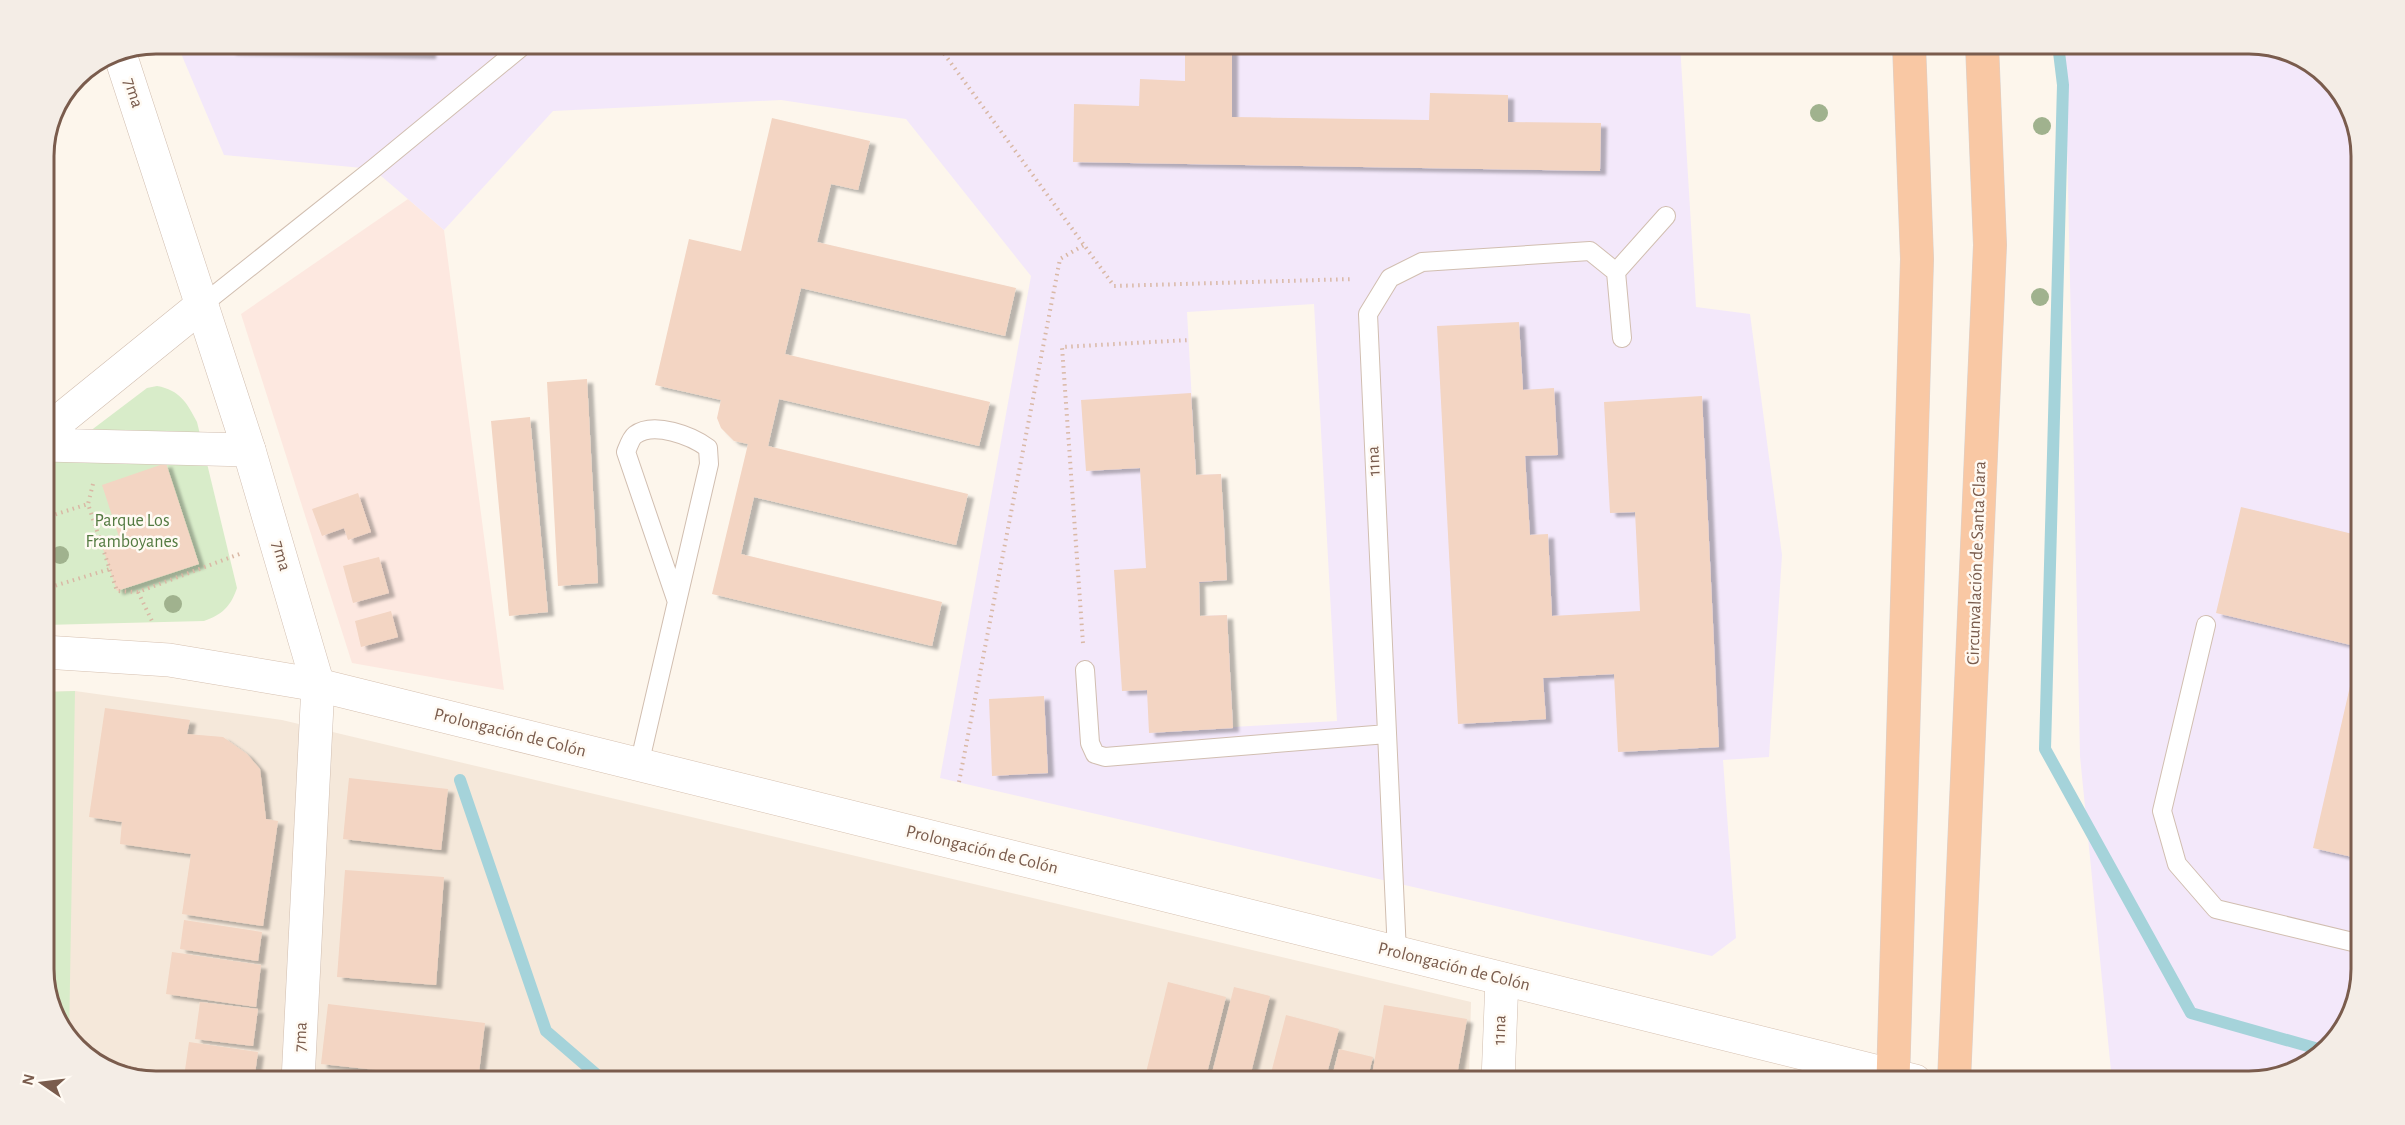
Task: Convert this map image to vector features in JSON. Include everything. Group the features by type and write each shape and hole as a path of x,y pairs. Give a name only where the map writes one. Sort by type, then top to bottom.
{"highway":[{"path":"1900,1071 1917,259 1909,54"},
{"name":"Circunvalación de Santa Clara","path":"1954,1071 1990,245 1982,54"}],"main road":[{"name":"7ma","path":"122,60 249,450 318,685 299,1071"},
{"path":"54,425 202,305"},
{"path":"54,446 249,450"},
{"name":"Prolongación de Colón","path":"54,653 169,660 318,685 1865,1071"},
{"name":"11na","path":"1498,1071 1502,979"}],"lane":[{"path":"202,305 513,54"},
{"path":"1616,272 1666,216"},
{"path":"1390,278 1422,262 1590,251 1616,272 1622,338"},
{"name":"11na","path":"1390,278 1368,314 1397,953"},
{"path":"639,765 677,602 709,464 708,448 696,439 652,428 634,436 626,452 677,602"},
{"path":"2206,626 2162,811 2177,864 2216,909 2351,942"},
{"path":"1085,670 1090,743 1095,754 1105,757 1387,734"}],"path":[{"path":"944,54 1114,286 1390,278"},
{"path":"959,782 1060,259 1084,245"},
{"path":"1085,670 1062,347 1189,339"},
{"path":"103,447 88,504 117,591 138,592 276,540"},
{"path":"54,515 88,504"},
{"path":"54,586 110,569"}],"shaded area":[{"path":"181,54 1681,54 1696,307 1750,314 1782,555 1769,757 1723,760 1736,938 1712,956 940,778 1031,276 906,119 781,100 553,111 444,230 373,169 224,155","holes":["1314,304 1337,721 1233,727 1227,615 1200,616 1199,583 1227,580 1221,474 1196,475 1187,312"]},
{"path":"2065,54 2249,54 2269,56 2300,68 2326,89 2334,99 2346,123 2351,149 2351,969 2349,989 2337,1020 2330,1031 2306,1054 2276,1068 2263,1070 2111,1071 2080,756"},
{"path":"408,199 444,230 504,690 352,663 241,314"},
{"path":"75,691 282,720 1471,1002 1469,1071 156,1071 136,1069 105,1057 84,1041 68,1020 56,989 54,976 54,692"}],"green space":[{"name":"Parque Los Framboyanes","path":"157,386 177,394 190,409 197,422 237,588 235,594 225,609 204,621 54,625 54,458 147,388"},
{"path":"75,691 69,1022 62,1008 54,976 54,692"}],"building":[{"path":"380,54 430,54 430,55"},
{"path":"1185,54 1232,54 1232,117 1429,120 1430,93 1508,95 1508,122 1601,123 1600,171 1073,162 1074,104 1139,106 1140,79 1185,81"},
{"path":"772,118 870,141 858,190 831,184 817,242 1016,288 1005,336 801,288 785,354 990,402 979,446 779,399 768,446 968,494 956,545 754,497 741,554 942,602 932,646 712,594 748,444 734,441 721,428 717,418 721,400 655,385 689,239 741,251"},
{"path":"1519,322 1523,390 1554,388 1558,455 1525,456 1530,535 1548,534 1552,616 1640,611 1635,512 1610,513 1604,402 1702,396 1719,747 1618,752 1614,674 1543,678 1546,719 1458,724 1437,326"},
{"path":"587,379 598,583 558,586 547,382"},
{"path":"1191,393 1196,475 1221,474 1227,580 1199,582 1200,616 1227,615 1233,728 1149,733 1147,690 1122,691 1114,570 1146,568 1140,468 1086,471 1081,400"},
{"path":"530,417 548,612 509,616 491,421"},
{"path":"166,463 199,564 117,591 101,543 119,537 102,485"},
{"path":"358,493 371,532 348,540 344,528 322,536 312,509"},
{"path":"2241,507 2351,534 2351,645 2216,613"},
{"path":"379,557 389,593 353,603 343,566"},
{"path":"391,611 398,637 361,647 355,621"},
{"path":"2351,682 2351,857 2313,848"},
{"path":"1044,696 1048,773 992,776 989,699"},
{"path":"105,708 190,720 187,734 223,737 247,754 260,769 266,819 278,821 263,926 182,914 191,854 120,844 122,822 89,817"},
{"path":"349,778 448,789 441,850 343,839"},
{"path":"345,870 444,877 436,985 337,977"},
{"path":"184,920 262,932 258,961 180,949"},
{"path":"172,952 261,965 256,1007 166,994"},
{"path":"1168,982 1226,997 1208,1071 1146,1071"},
{"path":"1234,987 1270,996 1251,1071 1213,1071"},
{"path":"200,1002 258,1009 253,1046 195,1039"},
{"path":"328,1004 485,1023 479,1071 386,1071 321,1064"},
{"path":"1384,1005 1467,1019 1458,1071 1373,1071"},
{"path":"1286,1015 1339,1029 1328,1071 1272,1071"},
{"path":"189,1042 258,1052 255,1071 185,1071"},
{"path":"1339,1049 1373,1057 1370,1071 1334,1071"}],"waterway":[{"path":"2059,54 2063,85 2045,749 2191,1013 2314,1048"},
{"path":"460,780 546,1031 592,1071"}]}
